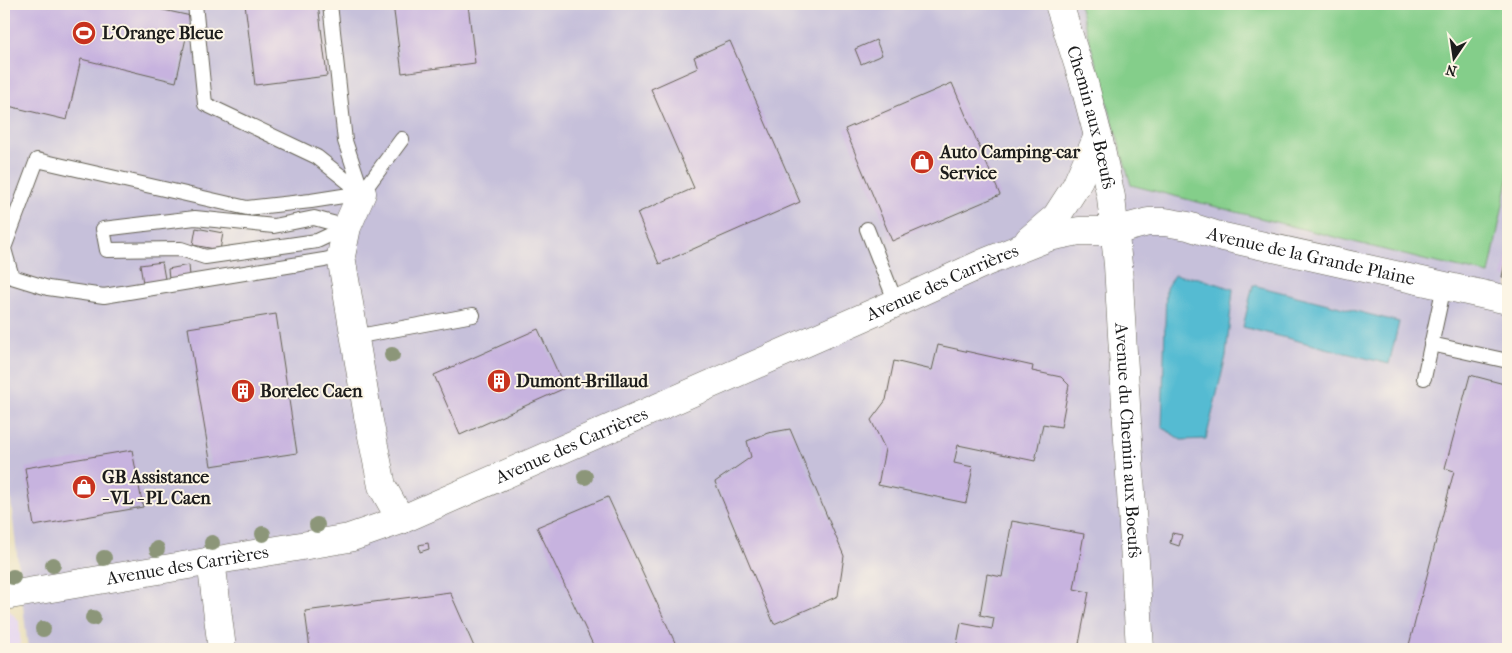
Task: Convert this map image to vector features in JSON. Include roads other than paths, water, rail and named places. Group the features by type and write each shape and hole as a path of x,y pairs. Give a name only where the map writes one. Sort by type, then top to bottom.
{"street":[{"name":"Chemin aux Bœufs","path":"1059,4 1084,83 1098,136 1111,198 1114,231"},
{"path":"1018,249 1056,217 1076,186 1098,136"},
{"path":"362,193 347,227 341,256 382,486 401,520"},
{"name":"Avenue de la Grande Plaine","path":"1114,231 1148,222 1165,222 1188,226 1219,236 1508,300"},
{"name":"Avenue des Carrières","path":"6,596 349,538 401,520 1018,249 1049,237 1079,231 1114,231"},
{"name":"Avenue du Chemin aux Boeufs","path":"1114,231 1118,265 1140,649"},
{"path":"211,560 222,649"}],"lane":[{"path":"195,4 205,104 317,157 362,193"},
{"path":"330,4 345,141 362,193"},
{"path":"341,256 104,296 48,288 12,277 4,249 37,160 247,208 362,193 402,139"},
{"path":"195,218 274,226 314,218 347,227 318,241 205,257 181,249 107,250 103,229 195,218"},
{"path":"867,229 896,303"},
{"path":"1424,378 1444,286"},
{"path":"354,336 474,315"},
{"path":"1432,344 1508,361"}],"water":[{"path":"1174,275 1198,278 1233,289 1226,356 1206,439 1181,440 1162,427 1166,288"},
{"path":"1253,285 1399,322 1389,364 1243,327"}],"place":[{"name":"L'Orange Bleue","path":"84,33"},
{"name":"Auto Camping-car Service","path":"922,162"},
{"name":"Dumont-Brillaud","path":"499,381"},
{"name":"Borelec Caen","path":"243,391"},
{"name":"GB Assistance - VL - PL Caen","path":"84,487"}]}
